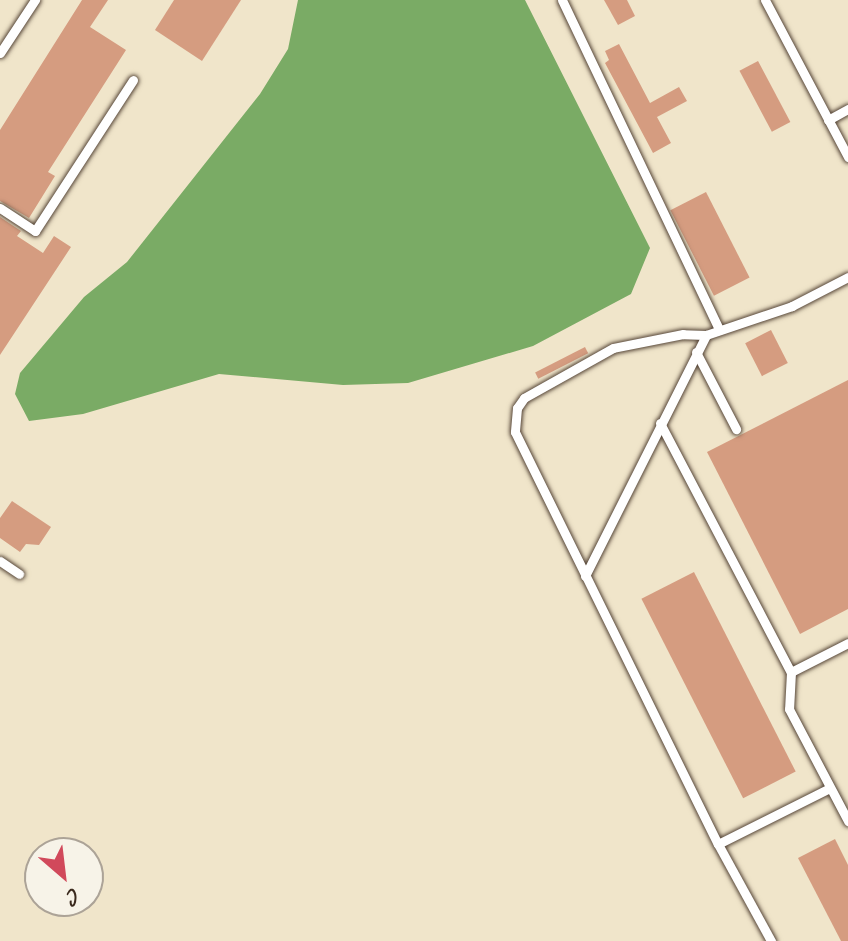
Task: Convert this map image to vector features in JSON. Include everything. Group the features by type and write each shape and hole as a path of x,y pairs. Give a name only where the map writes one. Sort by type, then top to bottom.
{"lane":[{"path":"0,53 35,0"},
{"path":"562,0 718,327"},
{"path":"765,0 848,157"},
{"path":"0,208 35,231 133,80"},
{"path":"828,120 848,109"},
{"path":"585,576 706,335 718,327 792,306 848,277"},
{"path":"706,335 683,334 613,348 524,398 517,408 515,432 718,844 771,941"},
{"path":"696,352 736,429"},
{"path":"660,423 791,672 789,709 848,821"},
{"path":"0,561 19,574"},
{"path":"791,672 848,643"},
{"path":"718,844 830,788"}],"green space":[{"path":"298,0 525,0 650,248 631,294 533,346 408,383 343,385 219,374 83,414 29,421 15,394 20,373 84,297 127,262 260,94 288,49"}],"building":[{"path":"82,0 108,0 90,27 126,50 48,172 55,176 29,218 0,201 0,130"},
{"path":"174,0 241,0 202,61 155,30"},
{"path":"604,0 627,0 635,16 618,25"},
{"path":"619,44 650,103 679,87 687,101 657,117 671,143 653,153 605,63 609,60 605,51"},
{"path":"758,61 790,122 772,132 739,71"},
{"path":"706,192 750,278 714,296 670,210"},
{"path":"0,217 21,231 17,236 43,253 54,236 71,247 0,355"},
{"path":"771,330 788,363 762,376 745,343"},
{"path":"585,347 588,353 538,379 535,372"},
{"path":"848,380 848,609 800,634 707,452"},
{"path":"12,501 51,527 39,545 26,544 20,552 0,538 0,518"},
{"path":"694,572 796,772 743,798 641,599"},
{"path":"835,839 848,865 848,941 841,941 798,858"}]}
